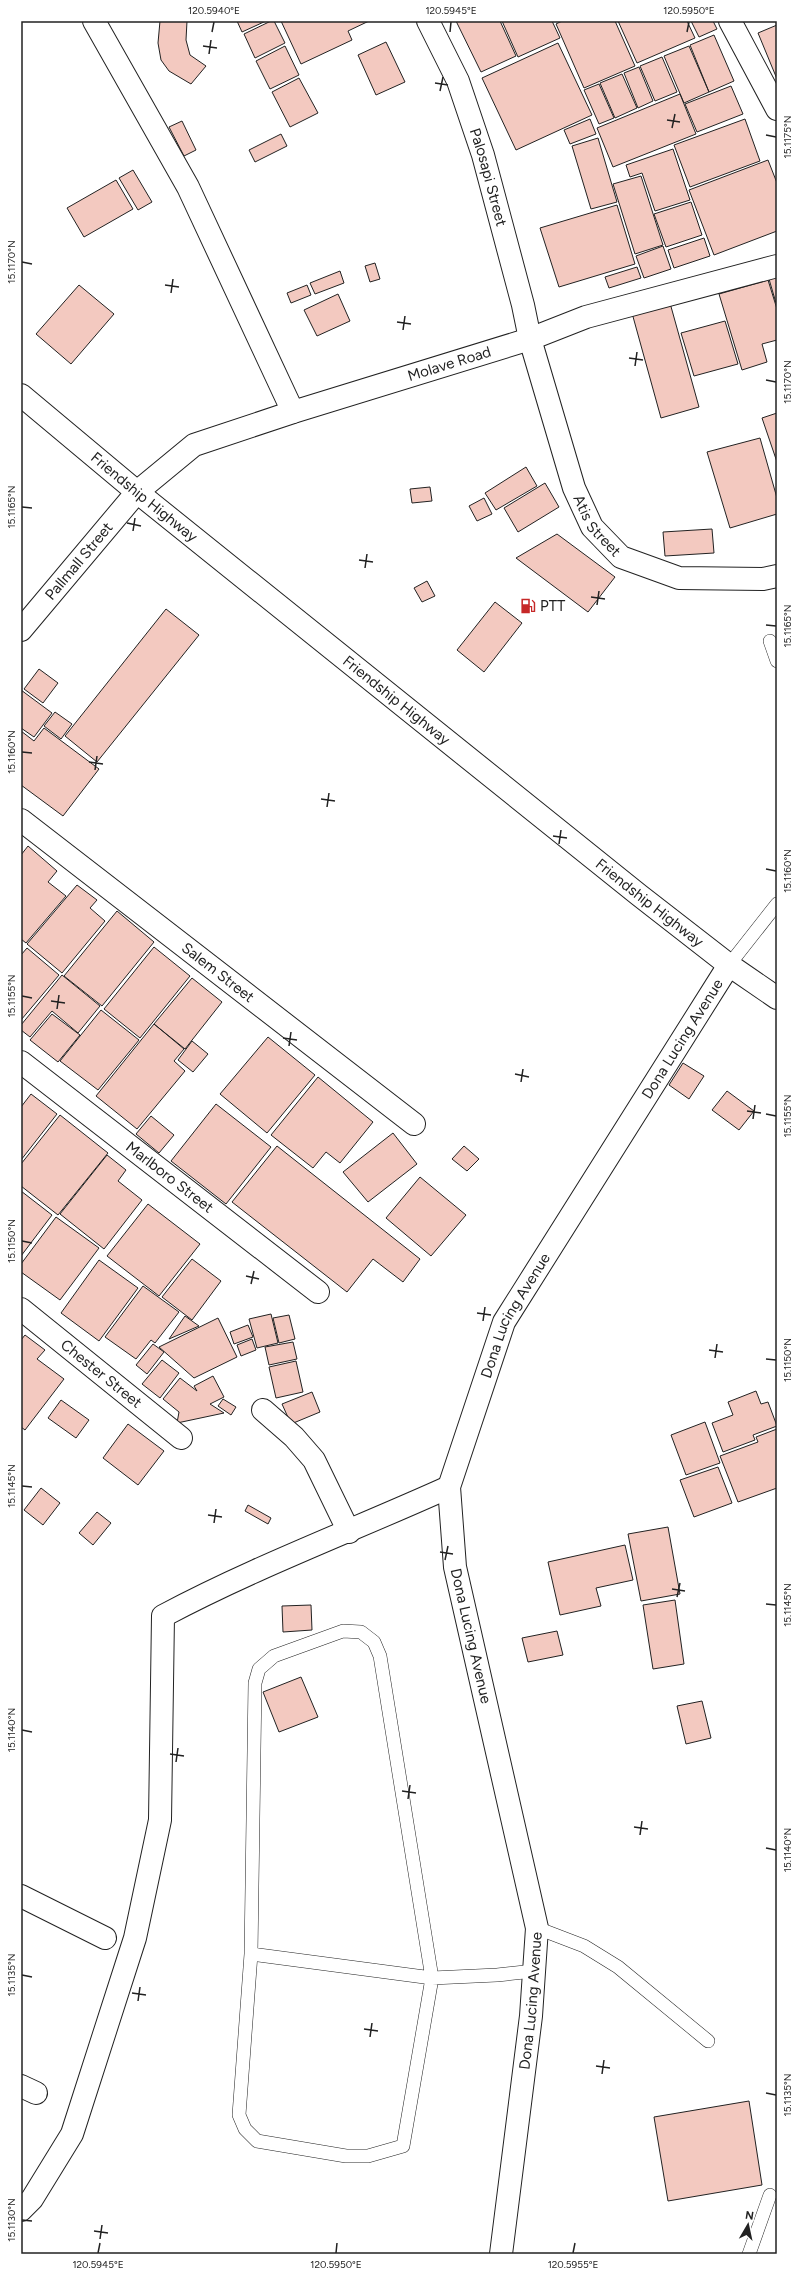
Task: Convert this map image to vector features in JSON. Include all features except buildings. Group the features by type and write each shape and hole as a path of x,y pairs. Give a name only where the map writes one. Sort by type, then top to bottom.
{"street":[{"name":"Palosapi Street","path":"428,21 458,81 483,155 524,305 530,339"},
{"path":"730,21 777,110"},
{"path":"93,22 188,187 293,412"},
{"name":"Molave Road","path":"137,492 194,445 293,412 530,339 586,317 777,266"},
{"name":"Atis Street","path":"530,339 574,488 592,527 621,557 679,578 763,579 777,576"},
{"name":"Friendship Highway","path":"21,396 137,492 729,965 777,998"},
{"name":"Pallmall Street","path":"21,630 137,492"},
{"name":"Salem Street","path":"21,820 414,1124"},
{"name":"Dona Lucing Avenue","path":"501,2254 530,2016 537,1928 455,1567 449,1487 504,1322 729,965"},
{"name":"Marlboro Street","path":"21,1062 318,1292"},
{"name":"Chester Street","path":"21,1309 181,1438"},
{"path":"263,1410 294,1437 314,1460 349,1532"},
{"path":"21,2210 32,2199 72,2134 134,1938 160,1820 163,1616 236,1579 349,1532 449,1487"},
{"path":"21,1896 106,1938"}],"lane":[{"path":"770,641 777,661"},
{"path":"729,965 777,904"},
{"path":"343,1631 361,1632 374,1642 380,1656 432,1978 404,2146 368,2156 346,2156 257,2141 246,2129 239,2115 251,1954 255,1683 259,1669 274,1656 343,1631"},
{"path":"537,1928 584,1946 618,1967 708,2041"},
{"path":"251,1954 432,1978 497,1975 534,1971"},
{"path":"749,2254 770,2195"}],"place":[{"name":"PTT","path":"528,606"}]}
